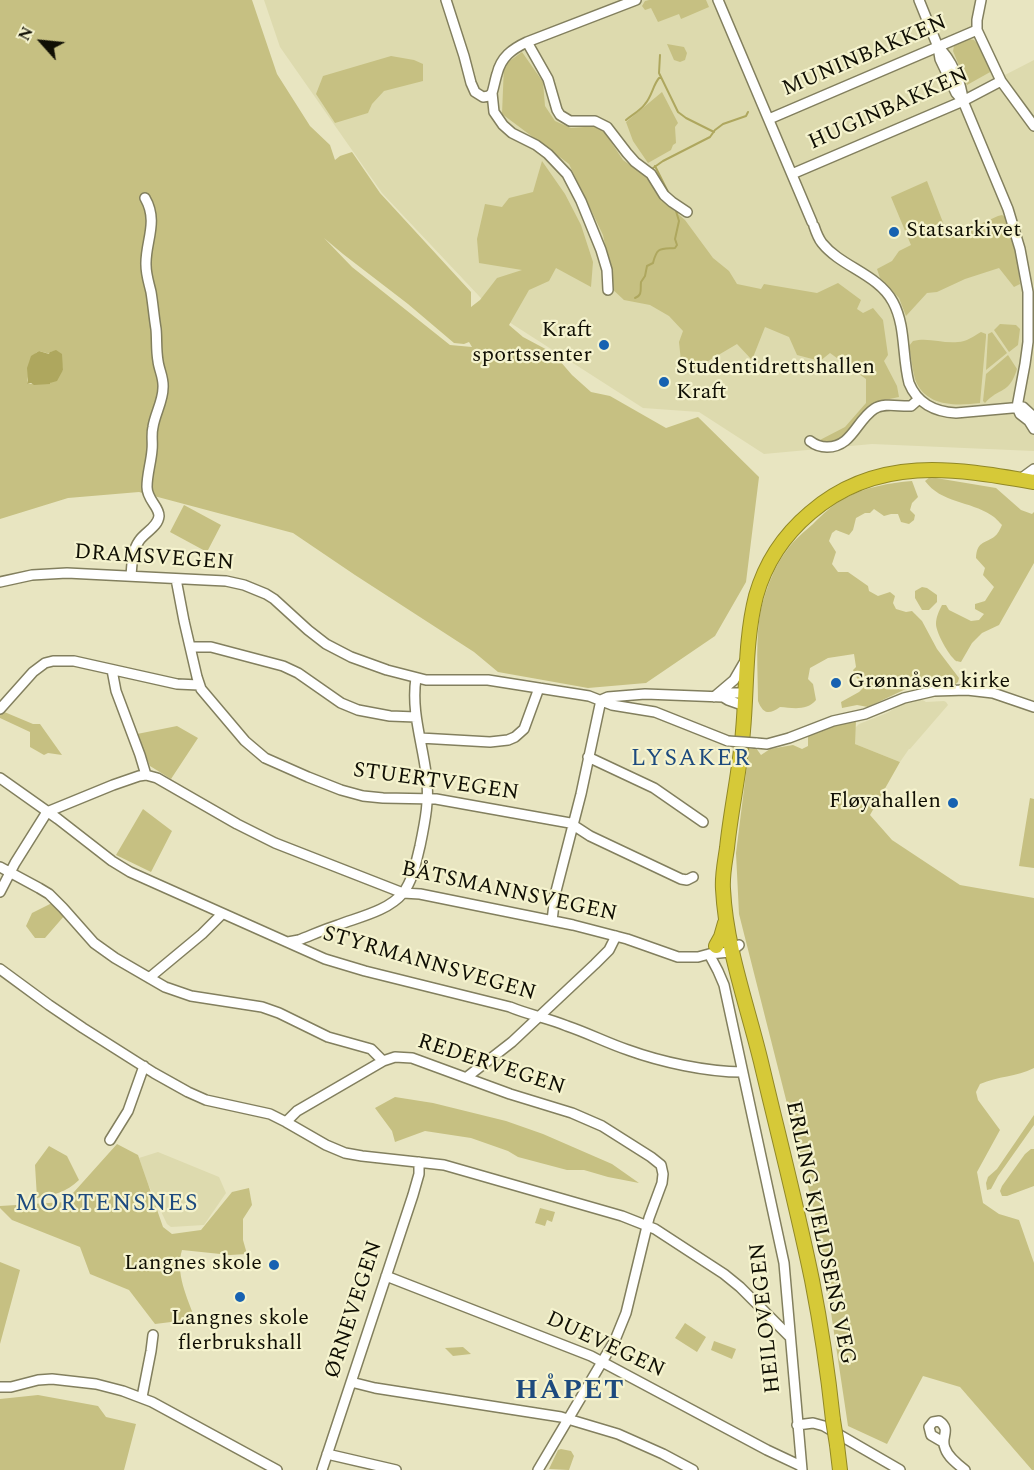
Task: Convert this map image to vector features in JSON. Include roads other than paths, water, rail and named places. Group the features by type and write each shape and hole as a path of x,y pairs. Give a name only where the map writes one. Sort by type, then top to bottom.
{"highway":[{"name":"ERLING KJELDSENS VEG","path":"840,1470 811,1278 726,921 723,881 730,816 743,734 752,614 763,576 783,541 797,524 823,502 854,484 873,477 913,470 945,470 1030,479"},
{"name":"ERLING KJELDSENS VEG","path":"727,850 734,947"},
{"path":"712,950 721,937 726,921"}],"street":[{"path":"446,0 473,88 481,96 492,93"},
{"path":"608,290 607,270 601,250 567,174 548,154 512,133 503,125 494,112 492,93 502,61 514,49 636,0"},
{"path":"718,0 822,243 878,284 892,300 898,312 912,390 930,407 945,412 956,413 1023,406 1034,417"},
{"path":"918,0 938,47 943,51 962,90 963,101 1008,209 1020,249 1028,292 1028,342 1017,407 1020,414 1029,421 1034,429"},
{"path":"981,0 977,30 1001,81 1034,126"},
{"name":"MUNINBAKKEN","path":"769,119 977,30"},
{"path":"527,42 548,80 559,114 570,121 596,121 607,127 635,162 651,174 664,195 687,212"},
{"name":"HUGINBAKKEN","path":"792,174 963,101 1001,81"},
{"path":"131,576 134,552 138,543 155,525 159,516 147,490 153,448 153,428 161,402 163,379 158,364 151,293 146,273 146,255 152,225 145,198"},
{"path":"810,441 822,447 839,446 848,439 873,409 882,406 911,406 919,399"},
{"name":"DRAMSVEGEN","path":"0,582 21,576 51,573 226,581 253,588 274,599 318,638 342,654 360,661 433,681 488,680 589,696 623,708 655,712 728,741 767,744 833,721 865,714 904,698 934,691 967,690 993,693 1034,707"},
{"name":"STUERTVEGEN","path":"177,579 178,595 199,685 245,741 273,763 330,786 363,796 428,799 570,823 590,836 681,879 693,878"},
{"path":"190,647 211,647 283,666 298,673 341,703 358,710 390,716 416,717"},
{"path":"718,697 734,680 748,656"},
{"path":"0,709 29,675 45,663 53,661 74,661 186,686 199,685"},
{"path":"0,892 47,812 113,785 146,775 116,691 112,670"},
{"path":"288,942 299,940 378,910 393,902 408,885 426,817 428,799 414,700 416,678"},
{"path":"420,738 490,742 508,740 524,729 538,688"},
{"name":"DRAMSVEGEN","path":"601,700 608,697 638,695 746,699"},
{"path":"552,921 555,896 581,794 601,700"},
{"path":"588,757 654,788 703,822"},
{"name":"BÅTSMANNSVEGEN","path":"146,775 157,778 275,843 403,893 420,894 552,921 616,936 678,957 698,957 723,944 734,947"},
{"name":"STYRMANNSVEGEN","path":"0,778 130,872 317,956 344,966 548,1018 621,1048 651,1057 696,1067 742,1072"},
{"name":"REDERVEGEN","path":"0,867 49,894 94,943 165,987 182,994 252,1004 271,1010 328,1037 371,1049 382,1061 395,1057 412,1058 510,1094 586,1118 658,1162 663,1169 663,1179 647,1225 626,1313 615,1340 538,1470"},
{"path":"149,978 202,934 222,914"},
{"path":"468,1077 512,1042 602,957 609,950 616,936"},
{"name":"HEILOVEGEN","path":"712,950 724,985 782,1251 786,1275 801,1468"},
{"path":"0,969 64,1016 179,1088 206,1100 261,1112 286,1122 345,1153 452,1167 647,1225 732,1280 790,1337"},
{"path":"286,1122 297,1111 382,1061"},
{"path":"110,1140 128,1112 144,1066"},
{"name":"ØRNEVEGEN","path":"322,1470 417,1182 419,1162"},
{"name":"DUEVEGEN","path":"386,1276 602,1362 801,1468"},
{"path":"142,1397 153,1335"},
{"path":"0,1387 52,1379 109,1387 142,1397 277,1470"},
{"path":"351,1382 569,1419 618,1434 693,1470"},
{"path":"797,1425 813,1423 824,1426 900,1470"},
{"path":"944,1442 946,1451 965,1470"},
{"path":"327,1454 396,1470"}],"waterway":[{"path":"660,55 659,73 678,112 714,132"},
{"path":"626,120 643,106 661,78"},
{"path":"653,168 710,137 723,124 746,116 748,112"},
{"path":"655,166 668,192"},
{"path":"635,298 640,293 647,266 653,263 658,251 675,248 677,245 675,239 679,221 676,211"}],"place":[{"name":"Statsarkivet","path":"894,232"},
{"name":"Kraft sportssenter","path":"604,345"},
{"name":"Studentidrettshallen Kraft","path":"664,382"},
{"name":"Grønnåsen kirke","path":"836,683"},
{"name":"Fløyahallen","path":"953,803"},
{"name":"Langnes skole","path":"274,1265"},
{"name":"Langnes skole flerbrukshall","path":"240,1297"}],"district":[{"name":"LYSAKER","path":"691,760"},
{"name":"MORTENSNES","path":"107,1205"},
{"name":"HÅPET","path":"570,1393"}]}
